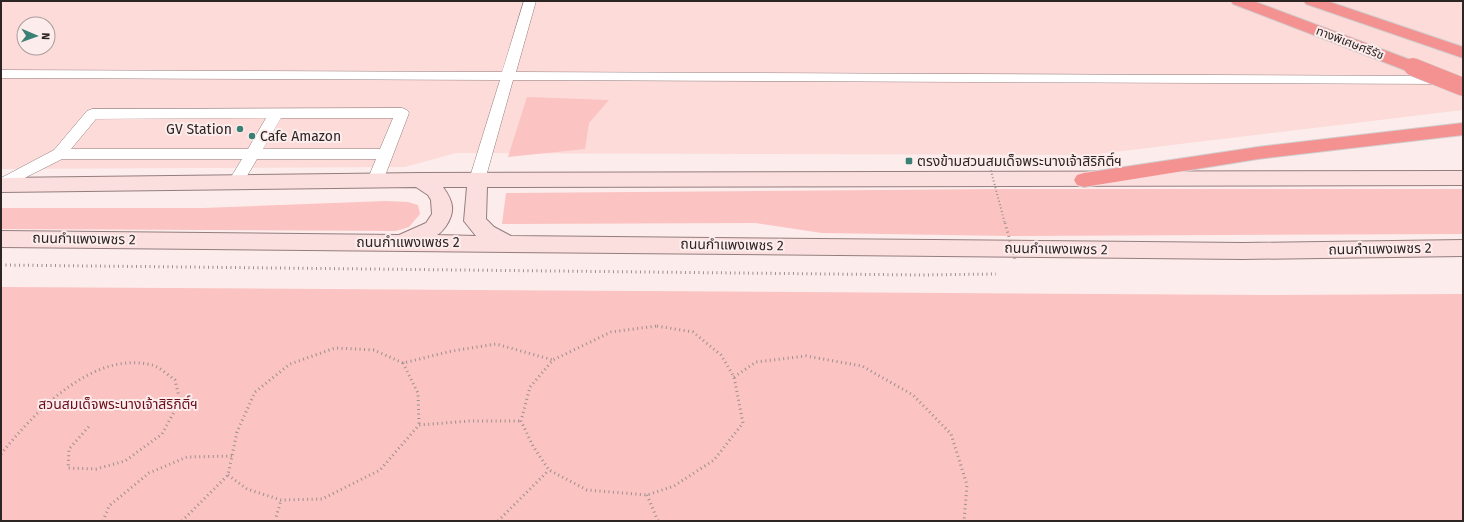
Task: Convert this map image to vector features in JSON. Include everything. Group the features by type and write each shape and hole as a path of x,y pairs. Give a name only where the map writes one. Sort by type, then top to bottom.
{"highway":[{"name":"ทางพิเศษศรีรัช","path":"1238,1 1413,67 1463,84"},
{"name":"ทางพิเศษศรีรัช","path":"1312,1 1463,53"},
{"path":"1413,67 1463,87"},
{"path":"1084,180 1258,153 1463,129"},
{"path":"1357,141 1463,143"}],"main road":[{"path":"1,185 420,180 1084,180 1463,178"},
{"path":"402,242 433,228 442,215 441,199 435,190 420,180"},
{"path":"477,180 475,222 486,233 506,243"},
{"name":"ถนนกำแพงเพชร 2","path":"1,239 1243,251 1463,248"}],"lane":[{"path":"477,180 530,1"},
{"path":"1,74 1463,80"},
{"path":"1,185 59,154 92,114 402,113 375,181"},
{"path":"236,182 276,114"},
{"path":"59,154 386,154"}],"path":[{"path":"990,168 1015,259"},
{"path":"1,265 914,275 1000,274"},
{"path":"657,326 693,332 721,355 734,377 743,423 714,460 674,486 646,495 587,490 549,470 533,446 521,421 530,387 553,360 612,332 657,326"},
{"path":"182,521 228,474 237,432 255,392 290,364 335,348 374,350 403,363 452,351 496,344 553,360"},
{"path":"734,377 756,362 806,356 862,366 913,395 951,434 967,485 964,521"},
{"path":"228,474 247,489 281,500 322,499 380,470 419,425 418,393 403,363"},
{"path":"1,454 41,408 75,382 118,364 152,365 175,380 180,401 162,434 125,461 96,469 68,468 69,448 91,424"},
{"path":"419,425 470,421 521,421"},
{"path":"103,521 109,506 149,473 187,457 232,456"},
{"path":"498,521 549,470"},
{"path":"646,495 658,521"},
{"path":"275,521 281,500"}],"shaded area":[{"path":"1,1 1463,1 1463,110 1089,155 456,153 405,167 1,169"}],"green space":[{"path":"527,97 609,100 589,123 585,149 508,157"},
{"path":"995,189 1463,189 1463,234 1008,236 822,233 755,223 502,224 506,193"},
{"path":"386,201 408,202 418,205 420,214 409,227 396,231 1,229 1,208 203,208"},
{"name":"สวนสมเด็จพระนางเจ้าสิริกิติ์ฯ","path":"1,287 1265,295 1463,294 1463,521 1,521"}],"place":[{"name":"GV Station","path":"240,129"},
{"name":"Cafe Amazon","path":"252,136"},
{"name":"ตรงข้ามสวนสมเด็จพระนางเจ้าสิริกิติ์ฯ","path":"909,161"}]}
